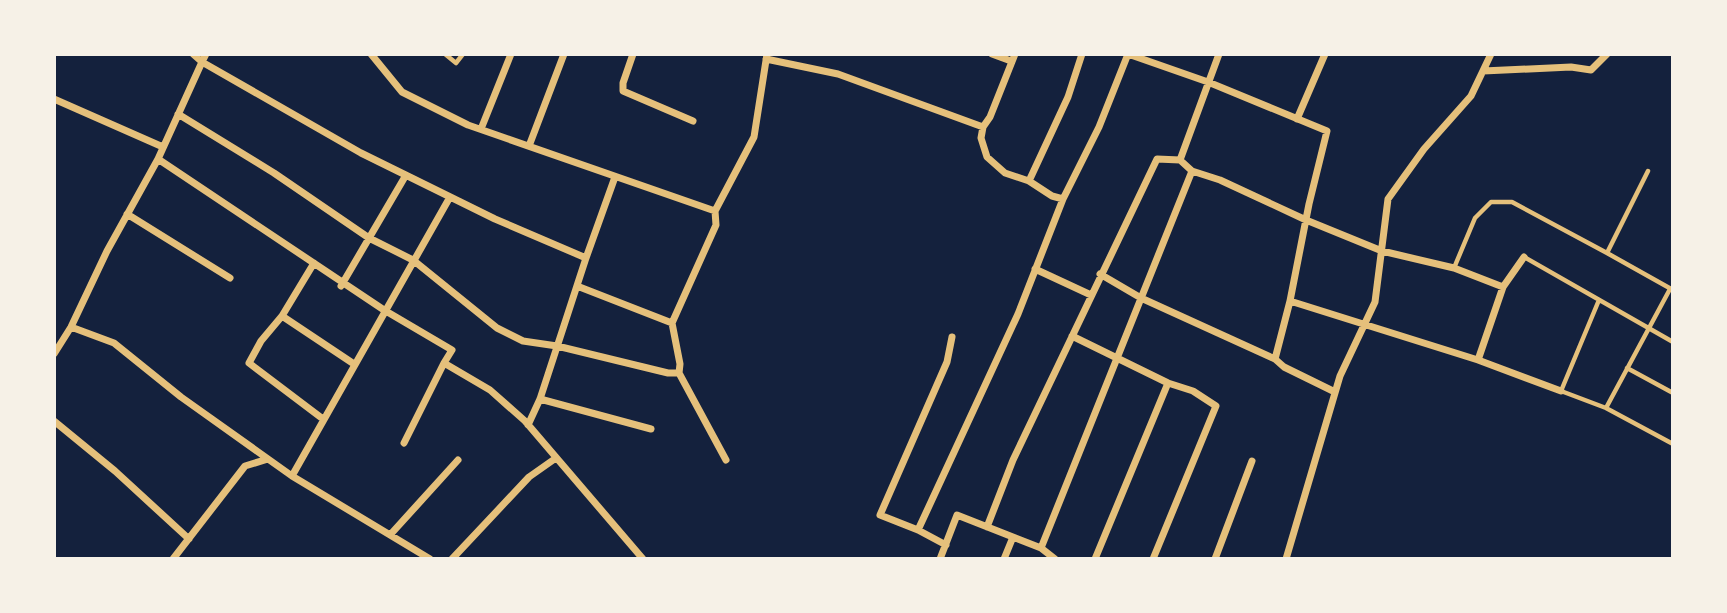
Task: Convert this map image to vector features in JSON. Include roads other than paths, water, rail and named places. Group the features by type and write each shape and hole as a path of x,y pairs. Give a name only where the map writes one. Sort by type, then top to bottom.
{"street":[{"path":"193,54 204,58 361,153 450,197 586,258"},
{"path":"371,54 402,92 481,129 715,212"},
{"path":"481,129 511,54"},
{"path":"529,146 564,54"},
{"path":"633,54 623,91 693,121"},
{"path":"992,54 1013,58 990,117 982,127 981,138 986,157 1005,173 1029,181 1052,196 1063,199"},
{"path":"1029,181 1068,97 1082,54"},
{"path":"918,530 1018,314 1063,199 1099,127 1128,54 1208,82 1327,131 1275,359"},
{"path":"1180,160 1219,54"},
{"path":"1297,119 1325,54"},
{"path":"1286,559 1340,376 1375,302 1388,199 1423,149 1471,96 1491,54"},
{"path":"1483,71 1571,67 1591,70 1607,54"},
{"path":"726,460 679,373 680,364 672,323 716,225 715,212 754,137 766,57 838,74 982,127"},
{"path":"54,354 71,327 127,214 158,159 204,58"},
{"path":"54,99 163,147"},
{"path":"178,114 274,173 369,238 412,260 497,328 523,341 557,346 668,373 679,373"},
{"path":"158,159 342,284 452,350 404,443"},
{"path":"987,527 1013,460 1157,159 1180,160 1192,171 1220,180 1306,220 1382,251 1454,268 1503,287"},
{"path":"1041,548 1192,171"},
{"path":"342,284 406,175"},
{"path":"528,425 540,399 615,177"},
{"path":"292,476 450,197"},
{"path":"127,214 230,278"},
{"path":"1478,360 1503,287 1524,257"},
{"path":"314,263 249,363 323,419"},
{"path":"1035,270 1091,295"},
{"path":"1100,274 1141,298 1275,359 1284,367 1335,392"},
{"path":"576,286 672,323"},
{"path":"1290,301 1478,360 1560,391"},
{"path":"282,316 354,364"},
{"path":"71,327 114,343 181,397 292,476 390,535 415,555 430,559"},
{"path":"1072,336 1168,383 1193,391 1216,406 1153,559"},
{"path":"946,545 880,515 947,362 953,337"},
{"path":"444,363 490,390 528,425 643,559"},
{"path":"1096,559 1168,383"},
{"path":"540,399 651,429"},
{"path":"54,421 115,471 189,539"},
{"path":"452,559 529,477 556,458"},
{"path":"173,559 245,466 268,459"},
{"path":"390,535 458,460"},
{"path":"1215,559 1252,461"},
{"path":"940,559 957,515 1041,548 1055,559"},
{"path":"1004,559 1013,537"}],"lane":[{"path":"445,54 456,63 463,54"},
{"path":"1607,253 1648,171"},
{"path":"1454,268 1475,218 1492,202 1512,202 1671,289 1606,408"},
{"path":"1524,257 1673,342"},
{"path":"1599,300 1560,391 1606,408 1673,444"},
{"path":"1627,368 1673,393"}]}
